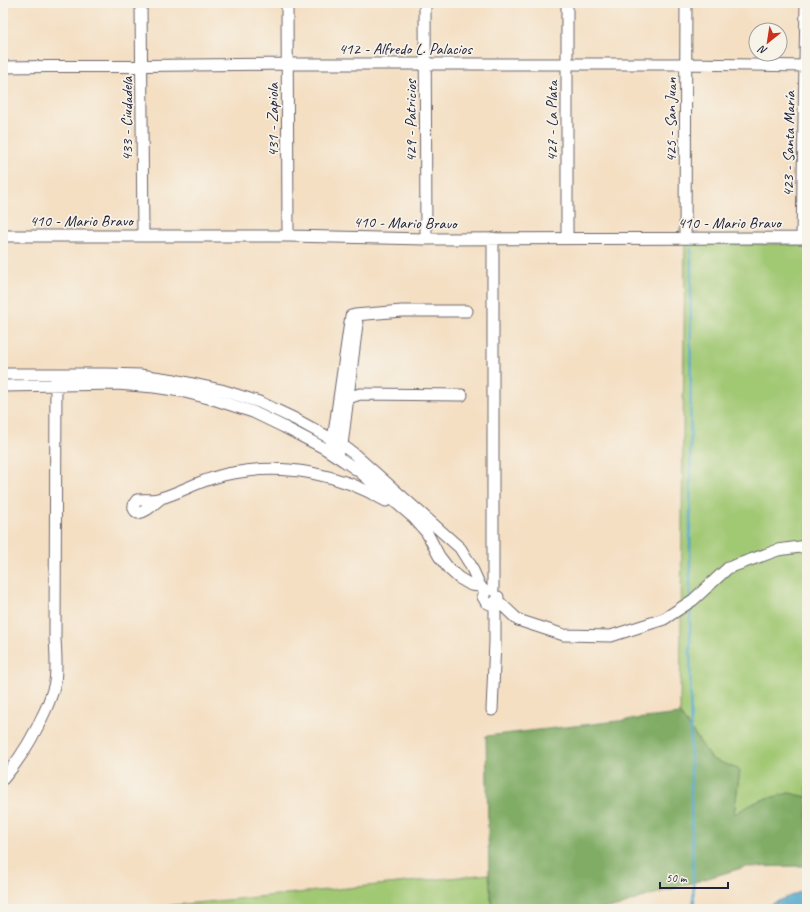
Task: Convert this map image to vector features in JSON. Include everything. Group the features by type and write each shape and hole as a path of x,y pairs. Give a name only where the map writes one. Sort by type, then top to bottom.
{"street":[{"name":"433 - Ciudadela","path":"141,3 143,236"},
{"name":"431 - Zapiola","path":"287,3 288,236"},
{"name":"429 - Patricios","path":"425,3 426,238"},
{"name":"427 - La Plata","path":"567,3 567,238"},
{"name":"425 - San Juan","path":"685,238 686,3"},
{"name":"423 - Santa María","path":"805,238 806,3"},
{"name":"412 - Alfredo L. Palacios","path":"3,67 287,64 686,64 806,66"},
{"name":"410 - Mario Bravo","path":"3,236 805,238"},
{"path":"492,710 495,642 490,594 493,238"},
{"path":"332,453 337,443 350,322 352,316 402,310 466,311"},
{"path":"3,374 56,380 181,390 253,412 332,453 360,472 460,548 490,594 518,620 564,635 611,636 664,619 690,602 728,568 778,550 807,546"},
{"path":"3,386 107,374 140,375 175,380 221,390 259,402 295,419 353,453 416,514 439,556 449,569 459,578 490,594"},
{"path":"3,778 23,753 39,724 49,702 55,683 56,380"},
{"path":"343,398 360,394 462,395"},
{"path":"160,499 210,479 233,473 260,469 284,469 330,477 352,484 416,514"}],"green space":[{"path":"685,244 807,244 807,797 789,793 758,801 734,815 740,770 712,759 680,714"},
{"path":"680,714 712,759 740,770 734,814 758,801 789,793 807,797 807,864 803,866 745,867 638,899 617,907 593,909 492,909 489,874 486,736"},
{"path":"489,874 492,909 135,909"}],"water":[{"path":"807,889 807,909 759,909"}],"waterway":[{"path":"690,599 691,249"},
{"path":"690,606 691,796 694,909"}]}
